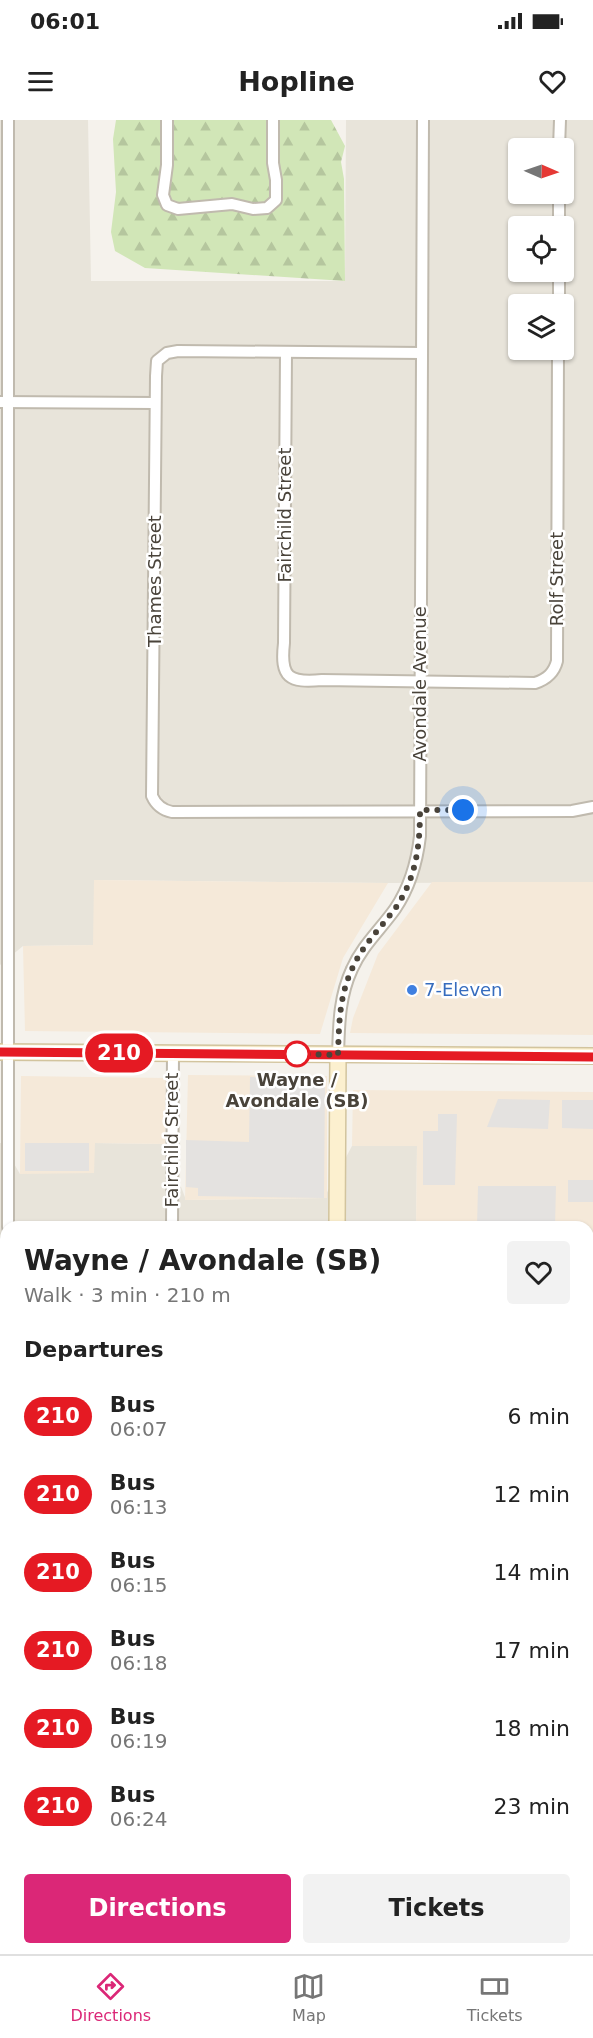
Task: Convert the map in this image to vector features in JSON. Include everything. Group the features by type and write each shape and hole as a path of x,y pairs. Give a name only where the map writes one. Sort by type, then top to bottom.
{"main road":[{"path":"4,1052 593,1056"},
{"name":"Avondale Avenue","path":"337,1221 338,1055"}],"street":[{"path":"8,120 4,402 4,1052 8,1221"},
{"path":"167,120 167,165 163,195 167,204 178,209 232,204 253,209 267,208 276,200 273,120"},
{"name":"Avondale Avenue","path":"338,1055 339,1012 345,985 359,955 393,911 411,877 419,843 423,120"},
{"path":"559,138 560,120"},
{"name":"Thames Street","path":"420,810 172,812 162,809 155,801 152,789 154,770 155,403 156,366 160,357 178,351 422,353"},
{"name":"Fairchild Street","path":"286,352 282,661 284,669 296,680 303,682 322,680 420,682"},
{"name":"Rolf Street","path":"420,682 535,683 547,678 556,666 558,360"},
{"path":"4,402 155,403"},
{"path":"420,810 572,811 593,807"},
{"name":"Fairchild Street","path":"172,1221 173,1053"}],"shaded area":[{"path":"0,120 88,120 91,281 345,281 346,120 593,120 593,882 388,883 95,880 94,945 23,946 0,965"},
{"path":"94,880 388,883 343,958 320,1034 25,1031 23,946 93,945"},
{"path":"432,882 593,882 593,1035 350,1033 353,1018 378,954"},
{"path":"188,1075 327,1076 327,1198 185,1200"},
{"path":"21,1076 166,1078 165,1144 95,1143 94,1173 20,1174"},
{"path":"250,1077 325,1081 324,1198 198,1196 198,1188 186,1187 186,1140 249,1142"},
{"path":"353,1090 593,1092 593,1221 416,1221 417,1146 352,1146"},
{"path":"498,1099 550,1100 548,1129 487,1127"},
{"path":"562,1100 593,1100 593,1129 562,1128"},
{"path":"438,1114 457,1114 455,1185 423,1185 423,1131 438,1131"},
{"path":"0,1143 20,1174 94,1143 165,1144 186,1200 324,1198 352,1146 417,1146 416,1221 0,1221"},
{"path":"25,1143 89,1143 89,1171 25,1171"},
{"path":"568,1180 593,1180 593,1202 568,1202"},
{"path":"478,1186 556,1186 555,1221 477,1221"}],"green space":[{"path":"116,120 331,120 345,146 341,162 344,179 345,281 145,268 115,251 111,232 116,192 113,139"}],"bus line":[{"name":"210","path":"0,1052 593,1057"}],"place":[{"name":"7-Eleven","path":"412,990"},
{"name":"Wayne / Avondale (SB)","path":"297,1054"}],"route":[{"path":"297,1054 338,1055 339,1012 345,985 359,955 393,911 407,888 418,851 420,810 463,810"}]}
